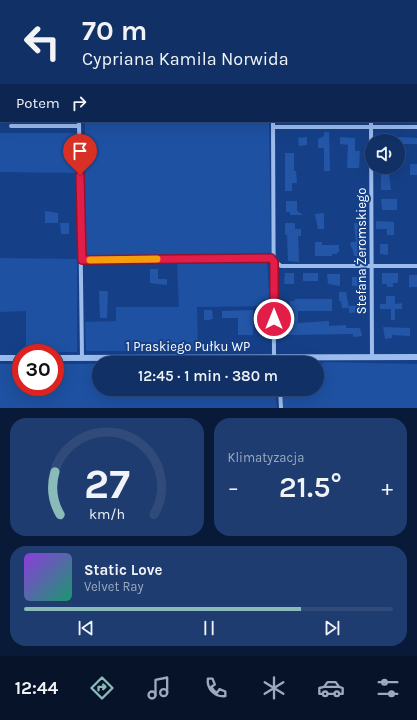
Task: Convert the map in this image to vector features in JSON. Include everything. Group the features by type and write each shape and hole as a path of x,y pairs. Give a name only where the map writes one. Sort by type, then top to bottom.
{"street":[{"path":"273,122 274,262 277,356"},
{"name":"Stefana Żeromskiego","path":"371,122 372,357"},
{"path":"11,126 80,124 82,358"},
{"path":"273,127 417,127"},
{"path":"82,260 271,258 274,262 281,266 417,266"},
{"name":"1 Praskiego Pułku WP","path":"324,358 417,357"},
{"path":"0,358 12,358"},
{"name":"1 Praskiego Pułku WP","path":"64,358 92,358"},
{"path":"280,396 281,408"}],"shaded area":[{"path":"85,122 269,122 271,255 84,257"},
{"path":"0,133 78,133 78,173 0,172"},
{"path":"0,258 77,259 77,352 64,352 64,344 26,344 26,311 0,312"},
{"path":"267,262 270,306 197,307 198,351 86,351 85,322 116,321 116,307 179,307 177,263"},
{"path":"324,362 417,364 417,408 283,408 282,396 324,396"},
{"path":"0,364 12,364 12,396 64,396 64,364 92,364 92,396 276,396 277,408 0,408"}],"building":[{"path":"324,132 329,132 330,171 324,171 324,148 318,148 318,139 324,136"},
{"path":"307,137 307,145 299,146 298,138"},
{"path":"340,137 355,138 355,151 360,151 359,168 347,168 348,145 340,144"},
{"path":"405,137 417,138 417,144 405,144"},
{"path":"285,153 294,153 294,171 296,171 297,183 292,183 292,191 285,191"},
{"path":"410,164 417,164 417,175 410,175"},
{"path":"381,174 389,174 391,190 381,190"},
{"path":"381,199 397,199 397,210 382,210"},
{"path":"286,201 297,201 297,211 303,215 290,215 290,212 286,212"},
{"path":"45,211 58,213 58,223 45,223"},
{"path":"324,213 324,229 318,229 315,214"},
{"path":"376,221 394,222 394,235 387,235 387,229 376,229"},
{"path":"60,223 69,223 69,234 61,234"},
{"path":"285,223 295,223 295,229 301,229 301,236 298,236 299,262 288,261"},
{"path":"354,223 362,223 363,247 361,247 361,256 354,256 350,245 351,242 356,242"},
{"path":"315,242 322,242 322,245 339,245 339,252 337,252 337,254 332,254 332,256 315,256"},
{"path":"380,244 388,244 388,255 380,254"},
{"path":"150,269 158,269 158,279 167,279 167,285 150,283"},
{"path":"285,273 294,273 294,284 284,284"},
{"path":"303,273 318,273 318,281 303,281"},
{"path":"382,273 398,273 398,283 393,283 393,287 387,287 387,284 382,284"},
{"path":"327,274 340,274 340,286 328,284"},
{"path":"409,275 417,275 417,287 409,287"},
{"path":"352,277 361,277 361,286 352,286"},
{"path":"99,291 108,291 107,318 100,318"},
{"path":"339,292 346,292 349,308 342,308 341,301 339,301"},
{"path":"386,296 395,296 395,304 402,303 402,309 395,309 395,320 391,320 391,309 380,309 380,304 386,304"},
{"path":"295,299 332,299 332,311 298,311 298,323 329,321 329,326 346,325 346,328 360,328 362,336 353,337 353,334 284,335 284,326 288,326 288,314 280,314 280,306 290,305 290,301 295,301"},
{"path":"367,305 367,312 349,313 349,306"},
{"path":"204,310 212,310 213,319 204,320"},
{"path":"253,310 253,335 238,335 238,318 222,318 222,311"},
{"path":"383,327 410,328 410,336 392,335 392,338 385,339"}],"slow traffic":[{"path":"90,260 157,259"}],"route":[{"path":"80,175 82,260 271,258 274,262 274,319"}]}
